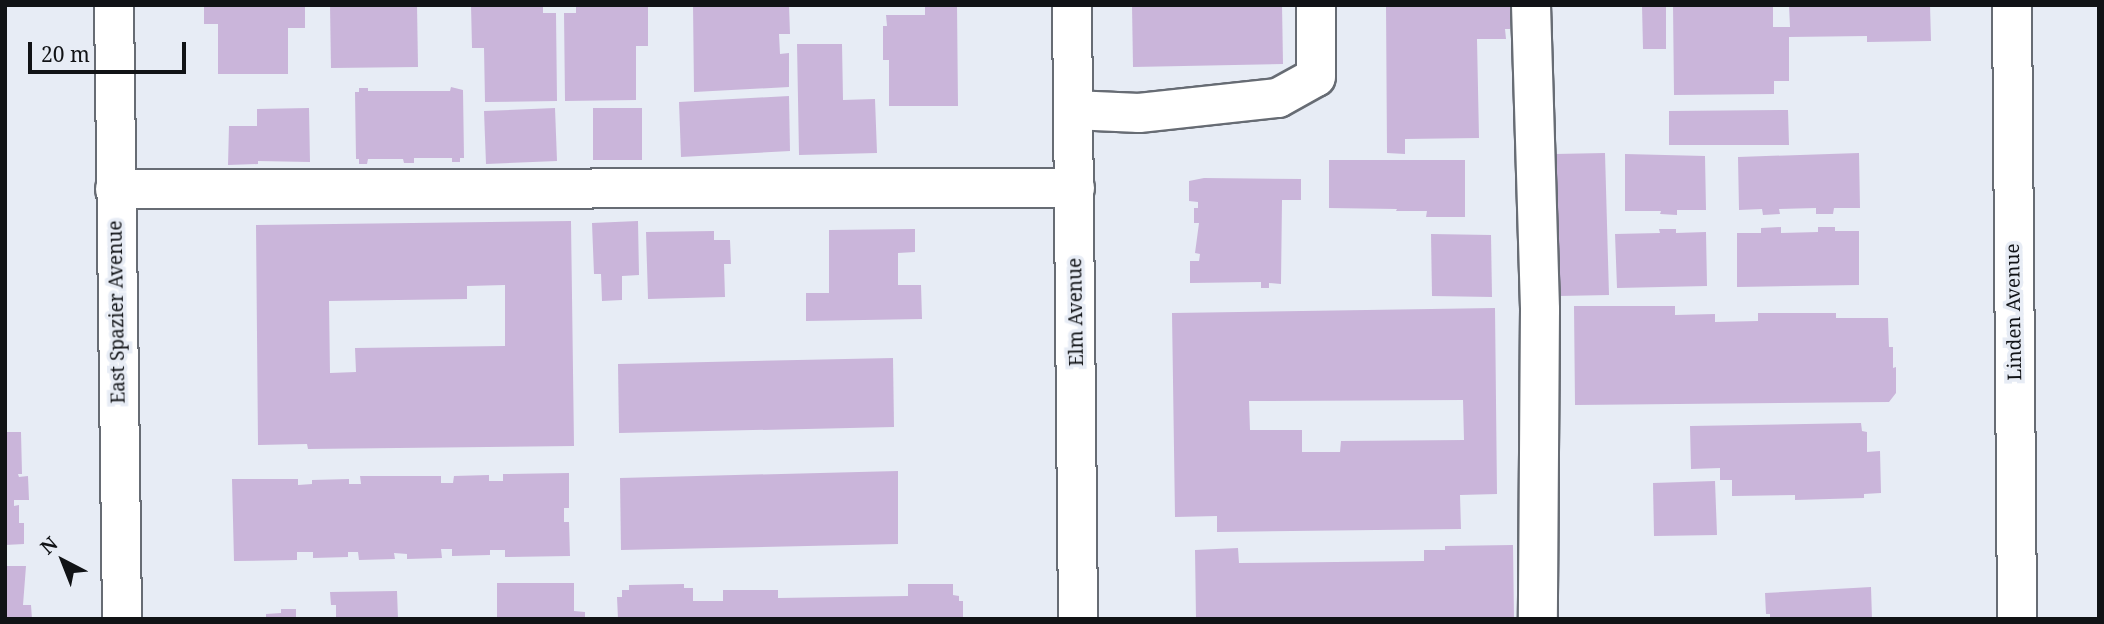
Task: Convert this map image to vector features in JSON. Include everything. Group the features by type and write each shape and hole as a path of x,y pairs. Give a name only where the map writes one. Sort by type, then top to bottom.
{"street":[{"name":"East Spazier Avenue","path":"114,5 122,619"},
{"name":"Elm Avenue","path":"1072,5 1079,619"},
{"path":"1073,110 1139,113 1278,98 1316,77 1316,5"},
{"path":"1531,5 1539,310 1538,619"},
{"name":"Linden Avenue","path":"2012,5 2017,619"},
{"path":"115,189 1075,188"}],"building":[{"path":"204,5 305,5 305,28 288,28 288,74 218,74 218,24 204,24"},
{"path":"330,5 417,5 418,67 331,68"},
{"path":"471,5 543,5 543,13 556,13 557,101 485,102 484,48 472,48"},
{"path":"576,5 648,5 648,46 636,46 636,100 565,101 564,13 576,13"},
{"path":"693,5 789,5 790,34 779,34 780,54 789,53 789,87 694,92"},
{"path":"925,5 957,5 958,106 889,106 889,60 883,60 883,26 887,26 886,15 925,15"},
{"path":"1132,5 1282,5 1283,64 1133,67"},
{"path":"1386,5 1510,5 1510,29 1505,29 1506,39 1477,39 1479,138 1405,139 1405,154 1387,153"},
{"path":"1642,5 1666,5 1666,49 1643,49"},
{"path":"1673,5 1773,5 1773,27 1790,27 1789,5 1930,5 1931,41 1867,42 1867,36 1789,37 1789,81 1774,81 1774,94 1674,95"},
{"path":"797,44 842,44 843,100 875,99 877,153 799,155"},
{"path":"451,87 463,90 464,158 460,158 460,162 452,162 452,158 414,158 414,163 404,163 403,159 368,159 367,164 359,164 359,159 356,159 355,92 359,92 359,88 368,88 368,91 450,91"},
{"path":"789,96 790,151 681,157 679,102"},
{"path":"309,108 310,162 258,161 258,164 228,165 229,126 257,126 257,109"},
{"path":"555,108 557,161 486,164 484,111"},
{"path":"593,108 642,108 642,160 593,160"},
{"path":"1788,110 1789,145 1669,145 1669,111"},
{"path":"1605,153 1609,295 1559,296 1555,154"},
{"path":"1859,153 1860,208 1834,208 1833,214 1816,214 1816,208 1779,209 1780,214 1763,215 1762,209 1739,210 1738,157"},
{"path":"1625,154 1705,156 1706,210 1677,210 1677,215 1660,214 1661,211 1625,211"},
{"path":"1329,160 1465,160 1465,217 1426,217 1427,211 1396,211 1397,209 1329,208"},
{"path":"1204,178 1301,179 1301,200 1282,200 1281,284 1269,283 1269,288 1261,288 1261,282 1190,283 1190,261 1199,261 1200,254 1195,253 1199,223 1194,223 1194,208 1198,208 1198,202 1189,201 1189,181"},
{"path":"571,221 574,446 308,449 307,444 258,445 256,225","holes":["505,285 505,346 355,348 356,372 330,373 329,301 467,299 467,286"]},
{"path":"638,221 639,275 622,276 622,300 602,301 601,274 594,274 592,223"},
{"path":"1781,227 1781,233 1818,232 1818,227 1835,227 1835,231 1859,231 1859,285 1737,287 1737,233 1761,233 1761,228"},
{"path":"915,229 915,252 898,253 898,285 921,285 922,319 806,321 806,293 829,293 829,230"},
{"path":"1659,229 1676,229 1676,233 1706,232 1707,286 1617,288 1615,234 1660,233"},
{"path":"714,231 714,240 730,240 731,264 724,264 725,297 648,299 646,232"},
{"path":"1431,234 1491,235 1492,297 1432,296"},
{"path":"1574,306 1675,306 1675,315 1715,314 1715,322 1758,321 1758,313 1836,313 1836,318 1888,318 1889,347 1893,347 1893,368 1896,367 1896,393 1889,402 1575,405"},
{"path":"1495,308 1497,494 1460,495 1461,529 1217,532 1217,516 1175,517 1172,313","holes":["1463,400 1464,440 1341,441 1340,452 1302,452 1302,430 1250,430 1249,401"]},
{"path":"893,358 894,427 619,433 618,364"},
{"path":"1861,423 1862,431 1867,432 1867,452 1880,451 1881,493 1864,494 1864,498 1795,500 1795,495 1732,496 1732,480 1720,480 1720,468 1691,469 1690,426"},
{"path":"5,432 21,432 22,474 18,474 19,477 28,476 29,500 14,500 14,506 19,505 19,523 24,523 24,544 5,545"},
{"path":"898,471 898,544 621,550 620,478"},
{"path":"569,473 569,508 564,508 564,522 569,522 570,556 505,557 505,550 490,550 490,555 452,556 452,549 441,549 442,558 407,559 407,554 394,553 395,559 359,560 358,552 348,552 348,557 313,558 313,552 297,552 297,560 234,561 232,479 298,479 298,485 312,484 312,480 349,479 349,484 361,484 360,476 441,476 441,483 453,483 454,476 489,475 489,481 503,481 503,474"},
{"path":"1715,481 1717,535 1654,536 1653,483"},
{"path":"1513,545 1514,619 1196,619 1195,550 1238,548 1239,563 1424,561 1424,550 1445,550 1445,546"},
{"path":"5,566 26,566 23,605 31,605 32,619 5,619"},
{"path":"497,583 574,583 574,611 585,612 585,619 497,619"},
{"path":"684,584 684,588 693,588 693,601 723,601 723,590 778,590 778,598 908,596 908,584 953,584 953,595 959,596 959,601 963,601 963,619 618,619 617,597 622,597 622,590 629,590 629,585"},
{"path":"1871,587 1872,619 1770,619 1770,614 1766,614 1765,593"},
{"path":"397,591 398,619 336,619 336,605 331,605 330,592"},
{"path":"281,609 296,609 296,619 266,619 266,614 281,613"}]}
